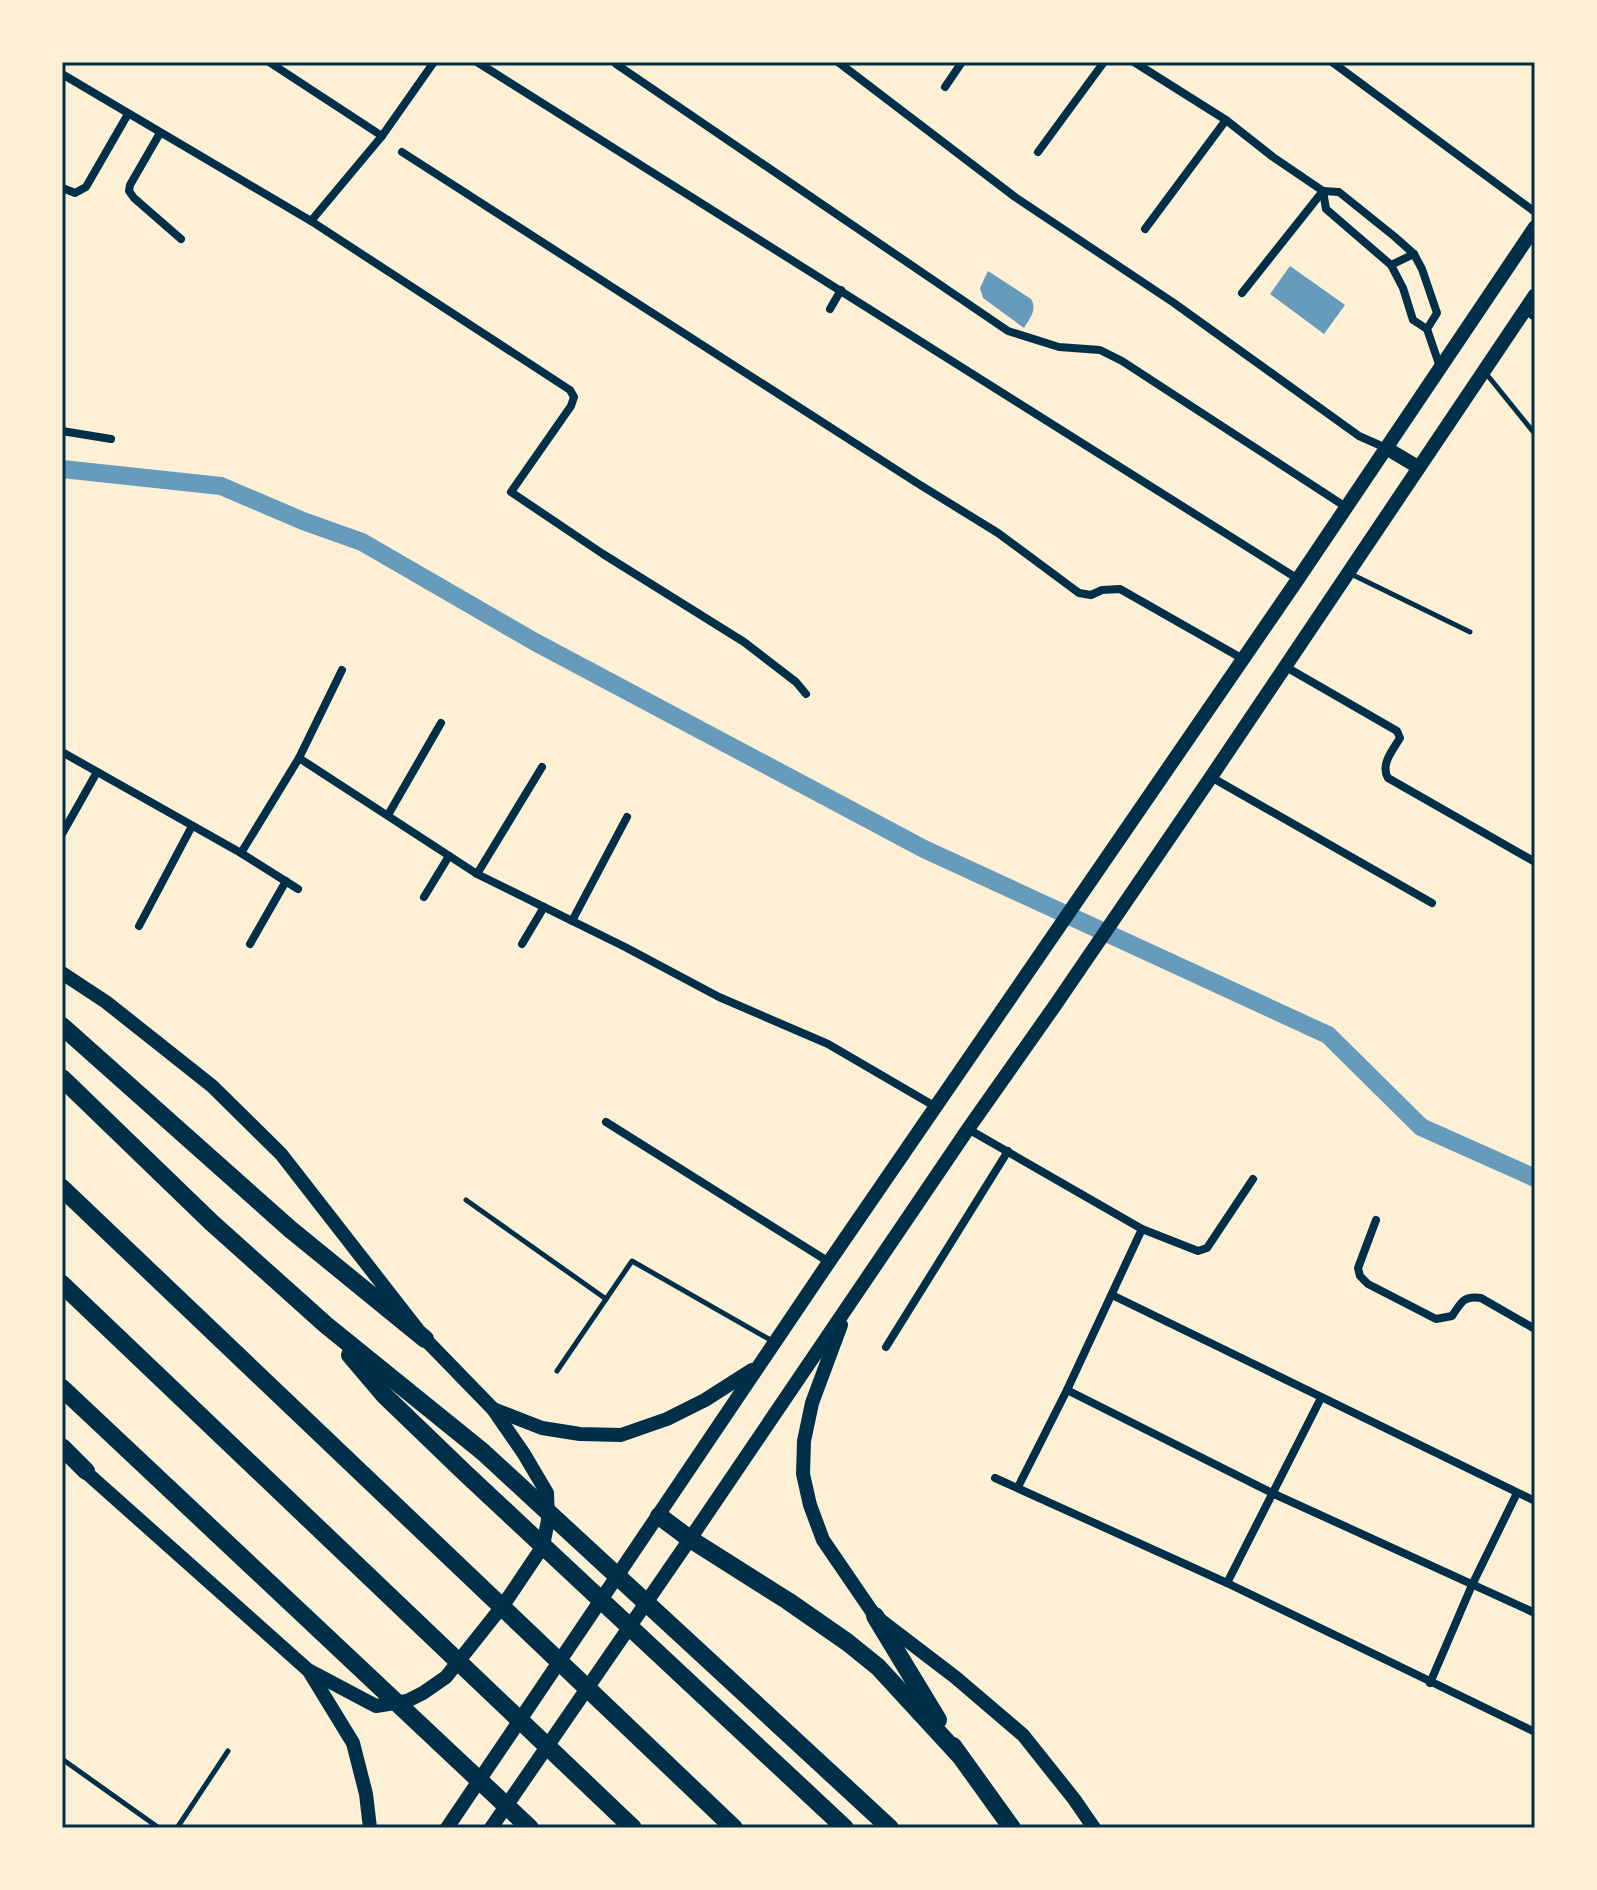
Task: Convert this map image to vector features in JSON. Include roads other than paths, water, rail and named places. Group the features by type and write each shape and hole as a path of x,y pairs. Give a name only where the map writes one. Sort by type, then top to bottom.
{"highway":[{"path":"62,1026 290,1229 425,1339"},
{"path":"62,1078 211,1222 326,1325 483,1452 890,1828"},
{"path":"62,1188 734,1828"},
{"path":"62,1284 633,1828"},
{"path":"326,1325 404,1415 845,1828"},
{"path":"62,1388 530,1828"},
{"path":"62,1447 86,1471"},
{"path":"659,1516 847,1642 878,1667 959,1755"},
{"path":"875,1616 959,1755 1012,1828"}],"main road":[{"path":"447,1828 1535,227"},
{"path":"491,1828 1286,667 1418,467 1484,371 1529,315 1535,295"},
{"path":"1386,448 1418,467"},
{"path":"62,973 106,1002 212,1086 281,1154 425,1339 493,1409 547,1493 548,1520 543,1546 504,1604 446,1677 407,1701 376,1706 308,1670 86,1471 62,1455"},
{"path":"849,1303 812,1403 804,1441 803,1474 823,1540 875,1616 955,1677 1023,1735 1094,1828"},
{"path":"493,1409 542,1428 580,1434 621,1435 667,1419 705,1400 759,1365"},
{"path":"308,1670 353,1743 366,1794 370,1828"}],"street":[{"path":"269,62 382,136"},
{"path":"311,221 382,136 434,62"},
{"path":"477,62 1298,579"},
{"path":"838,62 1015,197 1174,303 1359,436 1386,448"},
{"path":"945,87 962,62"},
{"path":"1038,152 1104,62"},
{"path":"1134,62 1226,120 1323,191 1339,192 1414,254 1427,278 1437,313 1427,329"},
{"path":"1332,62 1535,212"},
{"path":"616,64 1008,331 1059,347 1100,350 1122,361 1346,507"},
{"path":"62,74 311,221 570,390 574,397 571,406 511,492 744,642 796,682 806,694"},
{"path":"65,189 75,193 86,187 128,114"},
{"path":"1145,229 1226,120"},
{"path":"160,133 129,191 181,239"},
{"path":"402,152 998,533 1079,593 1091,595 1102,590 1120,589 1243,659"},
{"path":"1323,191 1326,209 1391,265 1403,288 1413,320 1427,329 1440,367"},
{"path":"1242,293 1323,191"},
{"path":"1391,265 1414,254"},
{"path":"830,309 841,290"},
{"path":"62,431 111,439"},
{"path":"1286,667 1397,731 1400,738 1385,765 1388,778 1535,862"},
{"path":"241,853 299,758 342,670"},
{"path":"388,815 441,723"},
{"path":"62,752 241,853 298,889"},
{"path":"299,758 477,874 719,997 828,1044 936,1107"},
{"path":"477,874 542,767"},
{"path":"62,834 97,772"},
{"path":"1211,777 1432,903"},
{"path":"572,921 627,817"},
{"path":"139,926 192,826"},
{"path":"424,897 449,856"},
{"path":"250,944 286,881"},
{"path":"522,944 544,907"},
{"path":"606,1122 829,1262"},
{"path":"968,1129 1142,1229 1198,1251 1207,1248 1253,1179"},
{"path":"886,1347 1008,1151"},
{"path":"1376,1220 1358,1268 1360,1276 1368,1284 1436,1319 1452,1316 1465,1299 1472,1296 1481,1298 1535,1329"},
{"path":"1018,1487 1142,1229"},
{"path":"1112,1295 1535,1501"},
{"path":"1067,1390 1272,1493 1535,1613"},
{"path":"1227,1583 1321,1398"},
{"path":"995,1478 1227,1583 1535,1732"},
{"path":"1430,1683 1472,1585 1517,1493"}],"lane":[{"path":"1484,371 1535,434"},
{"path":"1348,573 1470,632"},
{"path":"466,1200 606,1299"},
{"path":"557,1371 632,1261 775,1342"},
{"path":"177,1828 228,1751"},
{"path":"62,1759 159,1828"}],"water":[{"path":"1290,266 1345,305 1324,334 1270,294"},
{"path":"988,271 1031,299 1033,311 1024,328 983,298 980,288"}],"waterway":[{"path":"62,469 221,486 362,542 535,642 924,849 1328,1035 1421,1127 1535,1178"}]}
